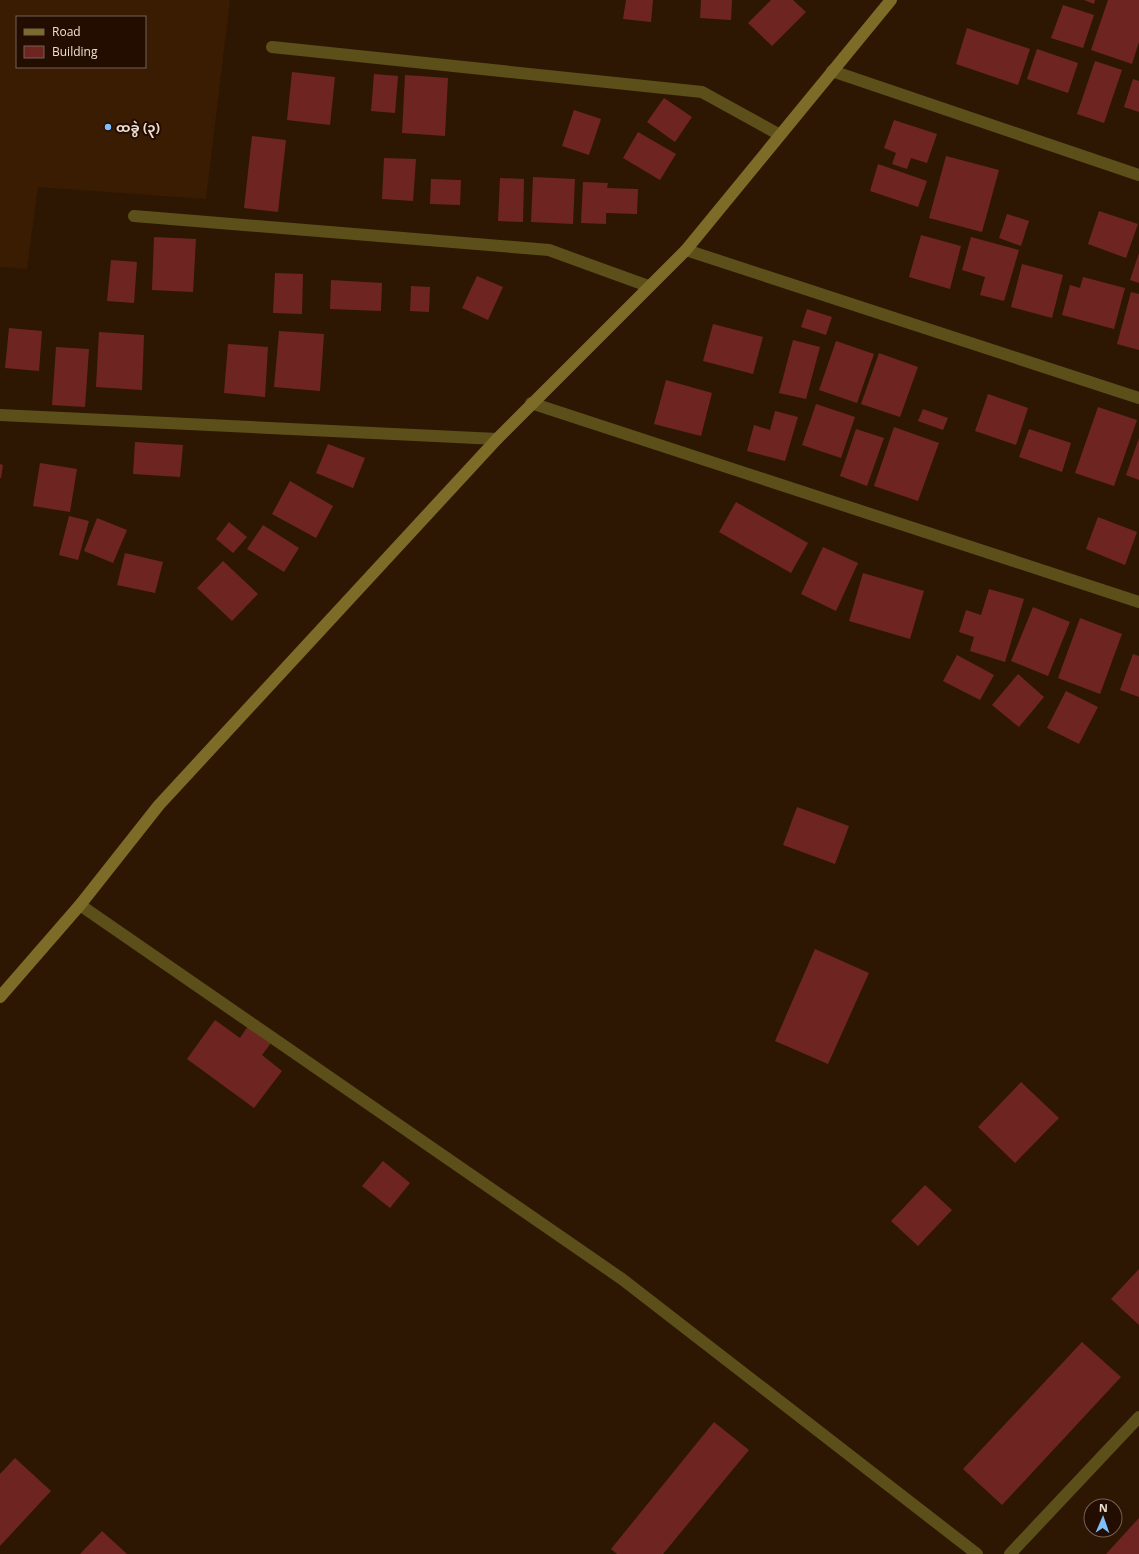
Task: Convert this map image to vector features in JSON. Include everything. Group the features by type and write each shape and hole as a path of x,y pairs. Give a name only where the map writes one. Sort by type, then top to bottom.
{"street":[{"path":"0,997 80,905 159,804 531,403 686,250 891,0"},
{"path":"272,47 702,92 780,135"},
{"path":"832,71 1139,175"},
{"path":"134,216 549,250 648,286"},
{"path":"686,250 1139,398"},
{"path":"531,403 1139,602"},
{"path":"0,415 497,439"},
{"path":"80,905 622,1279 977,1554"},
{"path":"1010,1554 1139,1417"}],"shaded area":[{"name":"ထခွဲ (၃)","path":"0,0 230,0 206,199 38,187 27,269 0,267"}],"building":[{"path":"626,0 653,0 651,22 623,19"},
{"path":"701,0 732,0 731,20 700,18"},
{"path":"771,0 793,0 806,12 772,46 748,23"},
{"path":"1084,0 1095,0 1094,4"},
{"path":"1108,0 1139,0 1139,42 1132,64 1091,50"},
{"path":"1063,5 1094,15 1083,48 1051,38"},
{"path":"967,28 1030,49 1018,85 956,64"},
{"path":"1037,49 1078,63 1068,93 1027,79"},
{"path":"1095,61 1122,70 1104,123 1077,114"},
{"path":"292,72 335,77 330,125 287,120"},
{"path":"374,74 398,76 395,113 371,111"},
{"path":"405,75 448,78 445,136 402,133"},
{"path":"1133,79 1139,81 1139,112 1124,107"},
{"path":"664,98 692,117 675,142 647,122"},
{"path":"574,110 601,119 589,155 562,146"},
{"path":"894,120 937,134 927,163 911,158 907,169 892,164 896,153 884,148"},
{"path":"638,132 676,154 660,180 623,158"},
{"path":"252,136 286,140 278,212 244,208"},
{"path":"946,156 999,170 982,232 929,218"},
{"path":"384,158 416,159 413,201 382,199"},
{"path":"878,164 927,181 918,207 870,191"},
{"path":"533,177 575,179 573,224 531,222"},
{"path":"500,178 524,179 523,222 498,221"},
{"path":"431,179 461,180 460,205 430,204"},
{"path":"583,182 608,183 607,188 638,189 637,214 606,213 606,224 581,223"},
{"path":"1099,211 1138,224 1126,258 1088,244"},
{"path":"1007,214 1029,221 1021,246 999,238"},
{"path":"921,235 961,246 950,289 909,277"},
{"path":"154,237 196,239 193,292 152,290"},
{"path":"971,237 1019,250 1004,301 980,295 985,277 962,270"},
{"path":"1139,253 1139,283 1130,280"},
{"path":"111,260 137,262 134,303 107,301"},
{"path":"1022,264 1063,275 1052,318 1011,307"},
{"path":"275,273 303,274 302,314 273,313"},
{"path":"477,276 503,287 488,320 462,308"},
{"path":"1083,277 1125,288 1114,329 1062,315 1070,285 1080,288"},
{"path":"331,280 382,283 381,311 330,309"},
{"path":"411,286 430,287 429,312 410,311"},
{"path":"1131,292 1139,294 1139,350 1117,344"},
{"path":"807,309 832,317 826,335 801,327"},
{"path":"713,324 763,337 753,374 703,361"},
{"path":"9,328 42,331 39,371 5,368"},
{"path":"279,331 324,334 320,391 274,387"},
{"path":"99,332 144,335 142,390 96,387"},
{"path":"793,340 820,347 806,399 779,393"},
{"path":"836,341 874,354 857,403 819,390"},
{"path":"228,344 268,347 265,397 224,393"},
{"path":"56,347 89,349 85,407 52,405"},
{"path":"879,353 918,367 900,417 861,404"},
{"path":"666,380 712,393 701,436 654,424"},
{"path":"988,394 1028,408 1016,445 975,431"},
{"path":"816,404 855,417 841,458 802,445"},
{"path":"1098,407 1137,420 1114,486 1075,473"},
{"path":"923,409 948,418 943,430 918,421"},
{"path":"775,411 798,417 785,461 747,451 754,425 770,430"},
{"path":"894,427 939,443 918,501 874,486"},
{"path":"856,429 884,438 867,486 840,476"},
{"path":"1029,429 1071,443 1062,472 1019,457"},
{"path":"1139,438 1139,480 1126,475"},
{"path":"135,442 183,445 180,477 133,474"},
{"path":"328,444 365,458 353,488 316,473"},
{"path":"40,463 77,469 70,512 33,506"},
{"path":"0,464 3,465 1,478 0,478"},
{"path":"290,481 333,506 316,538 272,514"},
{"path":"736,502 808,543 791,573 719,532"},
{"path":"69,516 89,521 78,560 59,555"},
{"path":"1098,517 1137,532 1125,565 1086,549"},
{"path":"97,518 127,530 113,563 84,551"},
{"path":"229,522 247,537 233,553 216,539"},
{"path":"263,525 299,548 284,572 247,549"},
{"path":"823,547 858,563 836,611 801,594"},
{"path":"125,553 163,562 155,593 117,585"},
{"path":"223,561 258,594 232,621 197,588"},
{"path":"863,573 924,591 910,639 849,621"},
{"path":"989,589 1024,599 1005,662 970,651 974,637 959,632 966,610 981,615"},
{"path":"1033,607 1070,622 1048,676 1011,661"},
{"path":"1080,618 1122,634 1100,694 1058,678"},
{"path":"1133,654 1139,656 1139,697 1120,690"},
{"path":"957,655 994,675 980,700 943,681"},
{"path":"1018,674 1044,697 1019,727 992,705"},
{"path":"1066,691 1098,707 1079,744 1047,728"},
{"path":"797,807 849,826 835,864 783,845"},
{"path":"815,949 869,973 828,1064 775,1041"},
{"path":"215,1020 240,1038 248,1026 271,1043 262,1055 282,1071 254,1108 187,1059"},
{"path":"1021,1082 1059,1118 1015,1163 978,1127"},
{"path":"383,1161 410,1183 390,1208 362,1186"},
{"path":"925,1185 952,1210 918,1246 891,1221"},
{"path":"1139,1269 1139,1325 1111,1299"},
{"path":"1082,1342 1121,1377 1002,1505 963,1469"},
{"path":"714,1422 749,1450 663,1554 617,1554 611,1549"},
{"path":"15,1458 51,1491 0,1546 0,1474"},
{"path":"1139,1518 1139,1554 1106,1554 1121,1538 1123,1538 1123,1535"},
{"path":"102,1531 127,1554 80,1554"}],"place":[{"name":"ထခွဲ (၃)","path":"108,127"}]}
